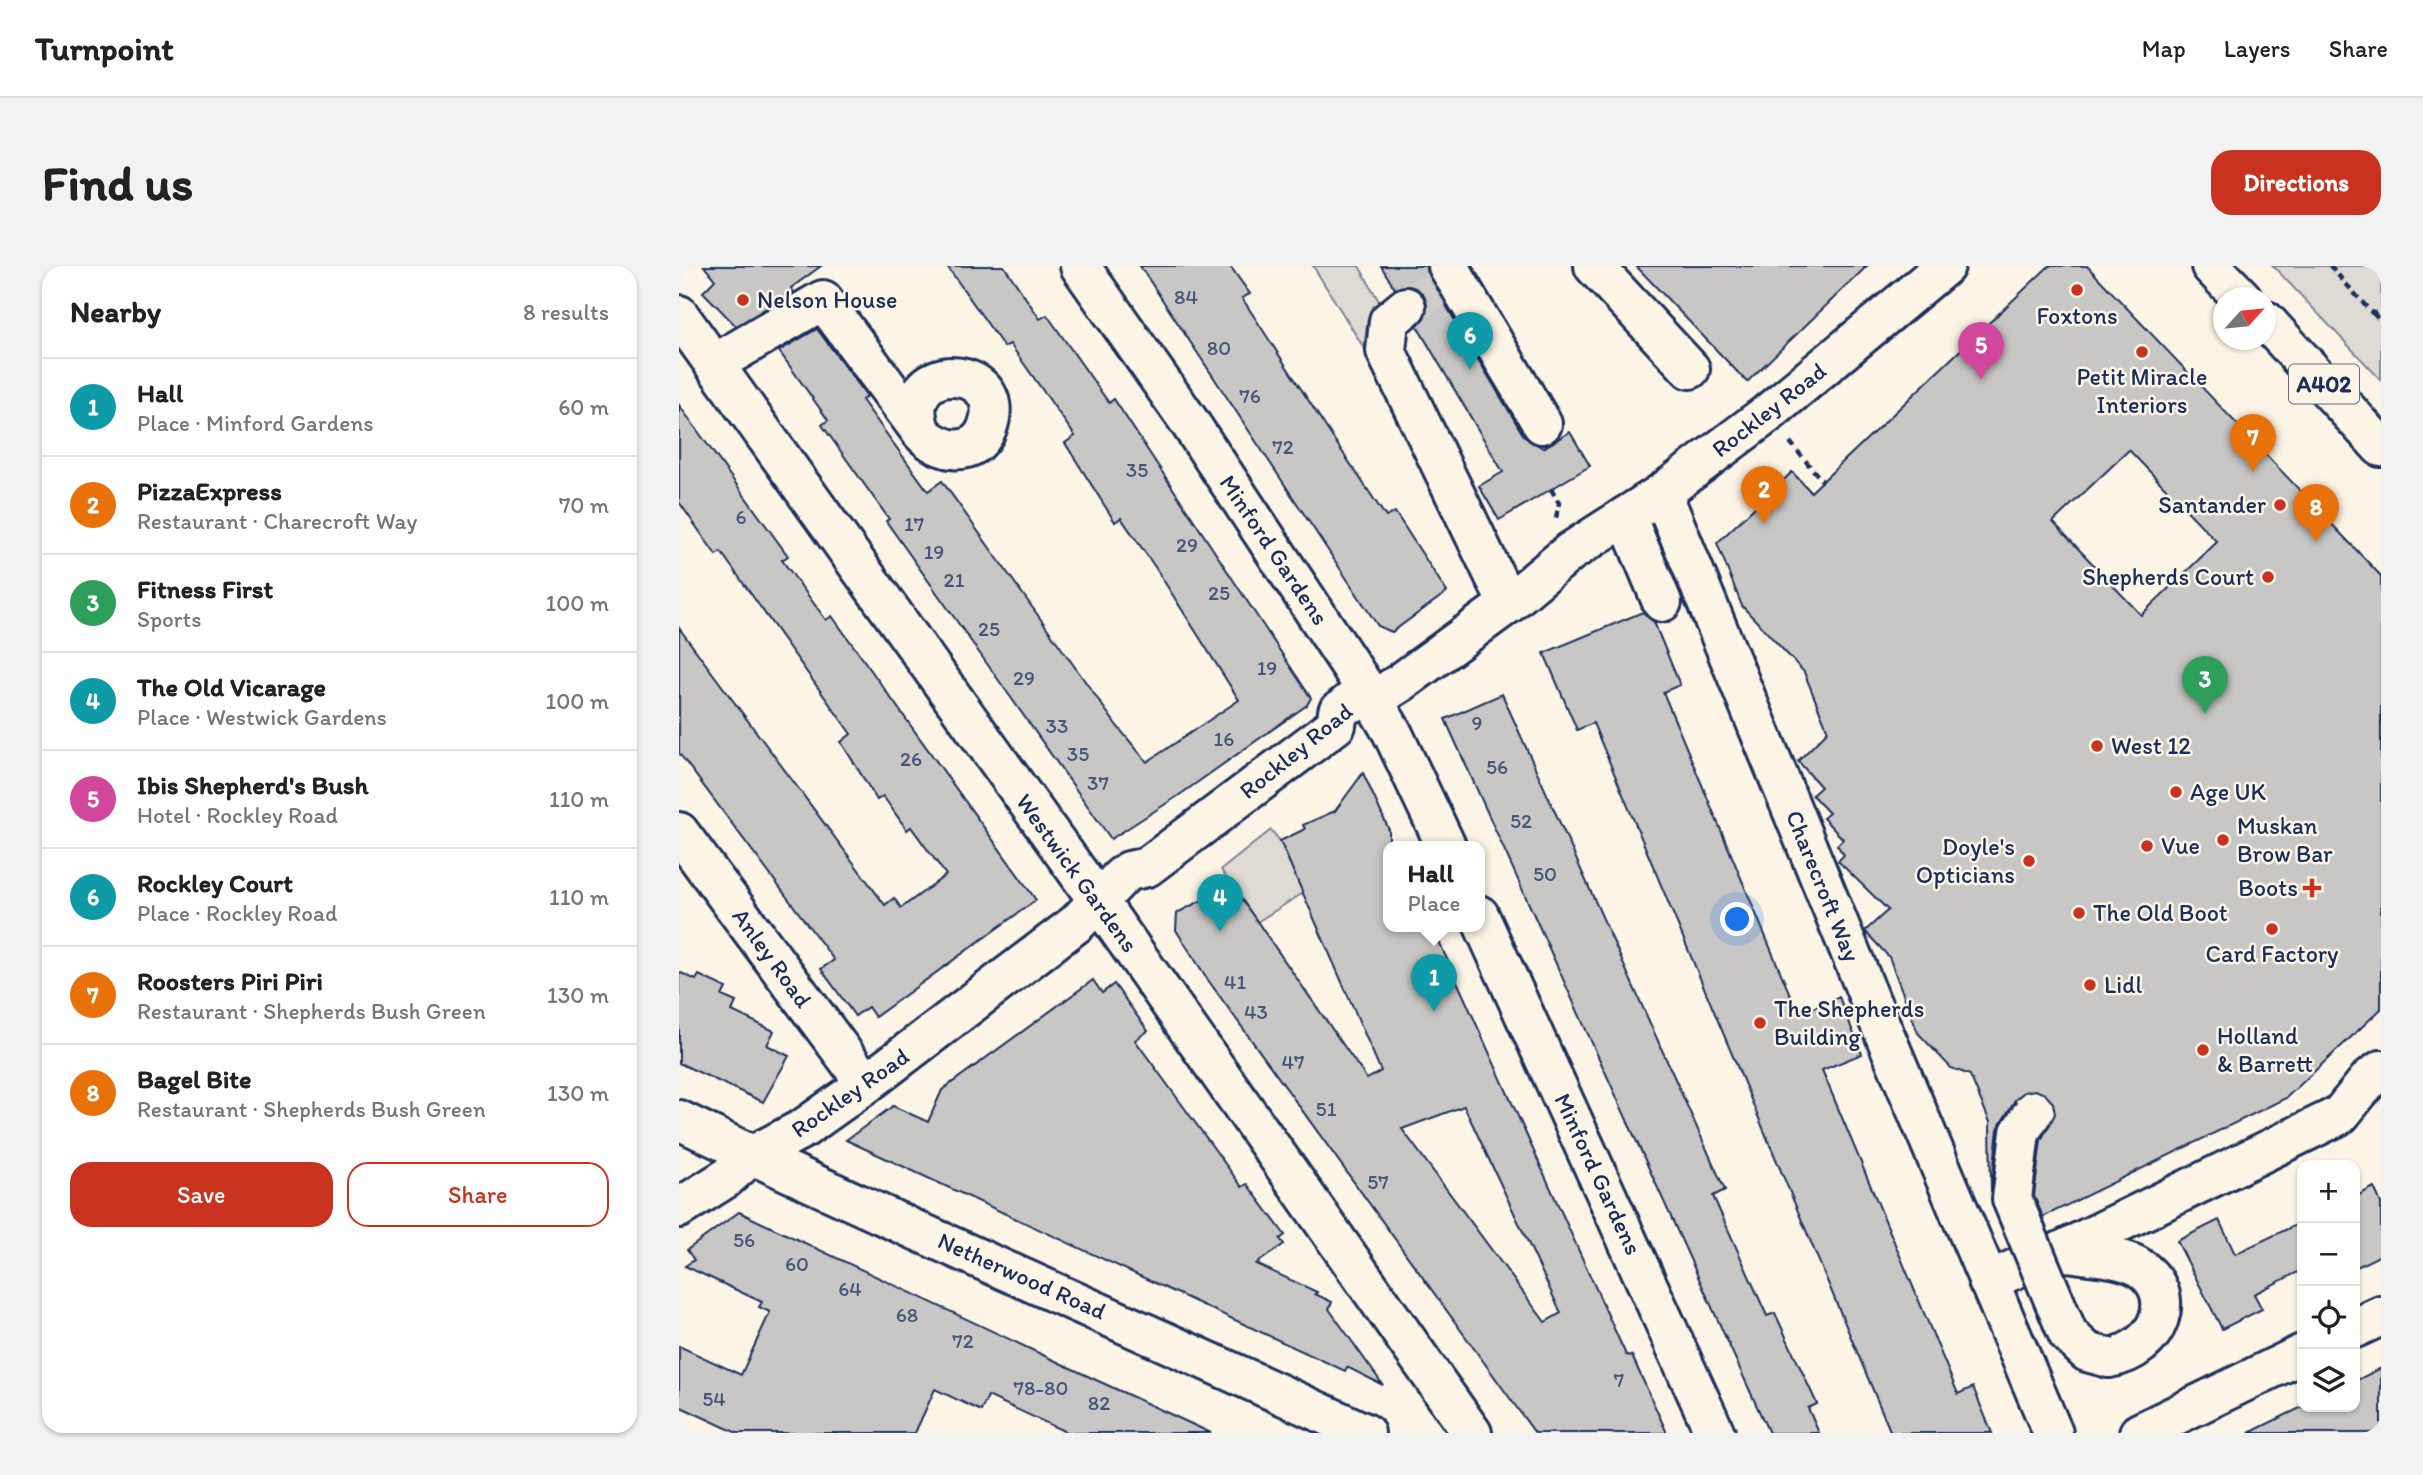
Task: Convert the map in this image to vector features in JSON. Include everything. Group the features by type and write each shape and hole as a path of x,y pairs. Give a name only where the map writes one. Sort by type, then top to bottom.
{"street":[{"name":"Minford Gardens","path":"1080,266 1188,421 1373,700 1392,732 1444,841"},
{"path":"1594,266 1690,369"},
{"path":"2211,266 2231,287"},
{"name":"Rockley Road","path":"679,1208 725,1180 751,1156 804,1128 866,1084 1077,923 1121,877 1147,867 1336,725 1338,712 1350,702 1373,700 1508,604 1570,552 1662,493 1767,414 1931,271"},
{"path":"1450,275 1542,424"},
{"path":"714,364 823,300 921,432"},
{"path":"1406,307 1389,321 1386,351 1508,604"},
{"name":"Westwick Gardens","path":"679,315 1099,902 1472,1433"},
{"name":"A402","path":"2276,332 2381,447"},
{"name":"Charecroft Way","path":"1662,493 2053,1433"},
{"path":"1626,516 1662,602"},
{"name":"Anley Road","path":"679,832 866,1084"},
{"name":"Minford Gardens","path":"1485,928 1715,1433"},
{"path":"1988,1281 2059,1252 2340,1115 2370,1078 2381,1070"},
{"path":"2033,1112 2020,1132 2013,1199 2068,1334 2087,1352 2109,1358 2139,1349 2155,1329 2159,1314 2159,1297 2152,1282 2139,1267 2128,1262 2059,1252"},
{"name":"Netherwood Road","path":"679,1120 751,1156 1117,1318 1365,1433"},
{"path":"2360,1326 2381,1316"},
{"path":"2139,1433 2297,1356"}],"path":[{"path":"2330,266 2381,322"},
{"path":"2372,313 2381,313"},
{"path":"1767,414 1823,482"},
{"path":"1551,489 1559,503"}],"shaded area":[{"path":"1313,266 1359,266 1380,303 1368,318 1364,348"},
{"path":"2273,266 2381,266 2381,380"},
{"path":"1271,830 1280,841 1303,893 1257,922 1221,870"}],"building":[{"name":"Nelson House","path":"704,266 821,266 791,288 794,292 736,326 703,292 715,280"},
{"path":"947,266 1004,266 1040,319 1047,315 1109,403 1114,399 1311,698 1307,705 1178,796 1111,839 886,521 889,519 822,425 828,420 779,351 817,329 867,396 862,400 928,491 942,481 1117,726 1147,762 1239,700 1155,567 1121,518 1115,522 1065,443 1075,436 1010,344 1004,347"},
{"path":"1140,266 1230,266 1250,294 1242,298 1329,432 1386,517 1395,512 1447,592 1392,632 1378,626"},
{"path":"1381,266 1426,266 1429,277 1524,436 1543,448 1570,432 1590,466 1499,520 1479,486 1503,472 1417,326 1427,314 1428,304 1423,294 1413,286 1395,289"},
{"path":"1636,266 1867,266 1747,382"},
{"name":"West 12","path":"2049,266 2087,266 2381,576 2381,1009 2286,1098 2043,1217 2034,1196 2041,1140 2055,1114 2053,1103 2045,1094 2035,1090 2024,1092 2015,1100 1998,1129 1991,1192 1990,1122 1970,1075 1951,1068 1918,1033 1889,957 1865,931 1888,910 1838,861 1844,855 1837,845 1843,839 1823,818 1829,813 1812,795 1821,787 1798,761 1828,731 1804,672 1742,606 1717,543 1792,472 1811,492","holes":["2129,450 2217,542 2141,615 2053,522"]},
{"path":"679,405 788,556 782,560 826,620 832,616 1036,900 875,1017 868,1007 855,1016 821,969 834,960 679,753 679,628 885,905 894,898 901,908 946,875 911,827 907,830 883,796 877,800 841,742 851,734 721,552 716,555 679,502"},
{"name":"The Shepherds Building","path":"1643,612 1654,622 1680,685 1663,692 1798,1014 1839,997 1862,1054 1822,1070 1958,1394 1973,1387 1992,1433 1891,1433 1593,723 1577,730 1544,653"},
{"path":"1502,694 1725,1190 1713,1196 1767,1316 1775,1313 1817,1404 1808,1408 1819,1433 1769,1433 1445,719"},
{"path":"1363,773 1389,830 1389,841 1383,841 1383,932 1435,932 1626,1355 1632,1356 1667,1433 1535,1433 1208,980 1176,930 1177,913 1208,897 1211,902 1233,887 1367,1079 1381,1071 1280,841 1305,829 1303,825 1335,811","holes":["1464,1106 1561,1313 1545,1322 1402,1129"]},
{"path":"679,972 696,980 699,975 726,988 722,996 736,1002 732,1011 774,1031 767,1045 789,1056 763,1102 679,1063"},
{"path":"1093,980 1102,993 1114,984 1148,1031 1135,1040 1242,1187 1247,1184 1285,1235 1280,1239 1284,1244 1256,1264 1317,1292 1315,1294 1332,1302 1329,1309 1383,1385 1347,1367 1345,1371 846,1140 893,1106 928,1122 942,1090"},
{"path":"2374,1187 2381,1203 2381,1255 2360,1266 2360,1223 2360,1194"},
{"path":"739,1212 1211,1433 1068,1433 988,1396 981,1411 935,1389 915,1433 737,1433 679,1406 679,1346 741,1375 770,1312 759,1307 762,1302 685,1266 694,1260 687,1250"},
{"path":"2219,1220 2235,1254 2297,1224 2297,1272 2254,1294 2262,1309 2222,1329 2177,1241"},
{"path":"2381,1368 2381,1433 2249,1433 2297,1409 2297,1412 2360,1412 2360,1378"}],"tunnel":[{"path":"1406,307 1446,283"}],"place":[{"name":"Foxtons","path":"2077,290"},
{"name":"Nelson House","path":"743,300"},
{"name":"Petit Miracle Interiors","path":"2142,352"},
{"name":"Rockley Court","path":"1470,370"},
{"name":"Ibis Shepherd's Bush","path":"1981,380"},
{"name":"Roosters Piri Piri","path":"2253,472"},
{"name":"Santander","path":"2280,505"},
{"name":"PizzaExpress","path":"1764,524"},
{"name":"Bagel Bite","path":"2316,542"},
{"name":"Shepherds Court","path":"2268,577"},
{"name":"Fitness First","path":"2205,714"},
{"name":"West 12","path":"2097,746"},
{"name":"Age UK","path":"2176,792"},
{"name":"Muskan Brow Bar","path":"2223,840"},
{"name":"Vue","path":"2147,846"},
{"name":"Doyle's Opticians","path":"2029,861"},
{"name":"Boots","path":"2312,888"},
{"name":"The Old Boot","path":"2079,913"},
{"name":"Card Factory","path":"2272,929"},
{"name":"The Old Vicarage","path":"1220,932"},
{"name":"Lidl","path":"2090,985"},
{"name":"Hall","path":"1434,1012"},
{"name":"The Shepherds Building","path":"1760,1023"},
{"name":"Holland & Barrett","path":"2203,1050"}]}
